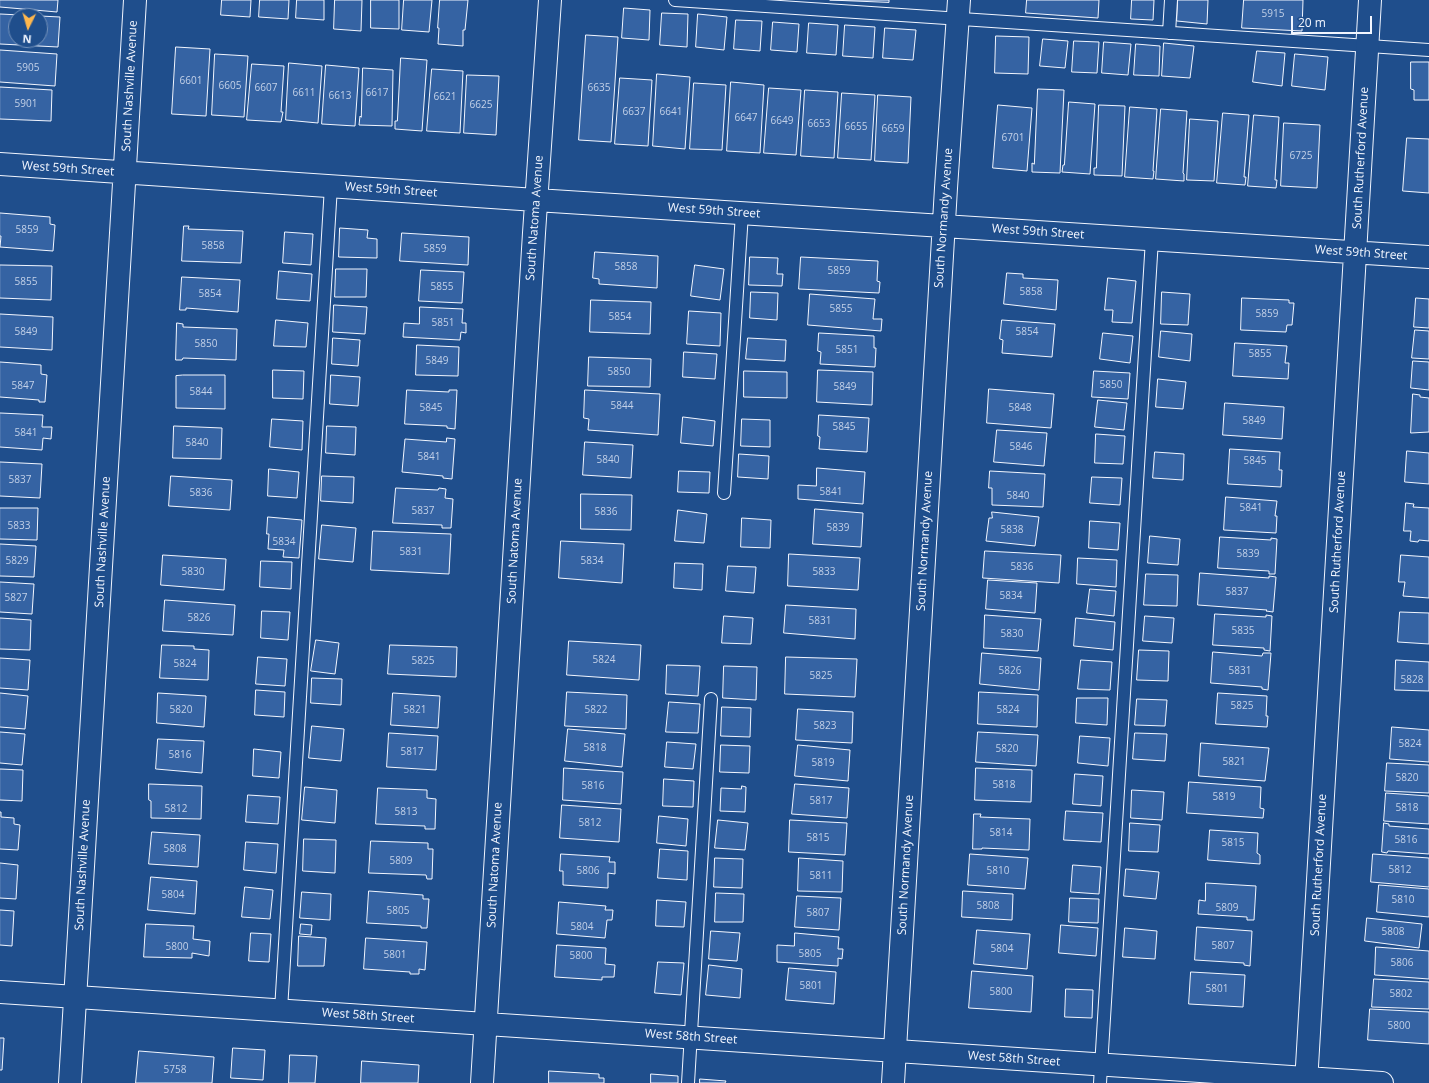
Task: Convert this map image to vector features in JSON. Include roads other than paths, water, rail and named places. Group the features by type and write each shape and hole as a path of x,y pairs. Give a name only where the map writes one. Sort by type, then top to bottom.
{"street":[{"name":"South Nashville Avenue","path":"70,1083 135,0"},
{"name":"South Natoma Avenue","path":"482,1083 536,200 550,0"},
{"name":"South Rutherford Avenue","path":"1306,1080 1370,0"},
{"name":"South Normandy Avenue","path":"893,1083 943,226 959,9"},
{"name":"West 59th Street","path":"0,164 1429,257"},
{"name":"West 58th Street","path":"0,992 895,1051 1100,1074 1382,1083"}],"lane":[{"path":"675,0 959,9 1169,33 1429,50"},
{"path":"1169,33 1171,0"},
{"path":"281,1010 331,186"},
{"path":"724,493 742,213"},
{"path":"1100,1074 1152,239"},
{"path":"688,1083 711,699"}]}
